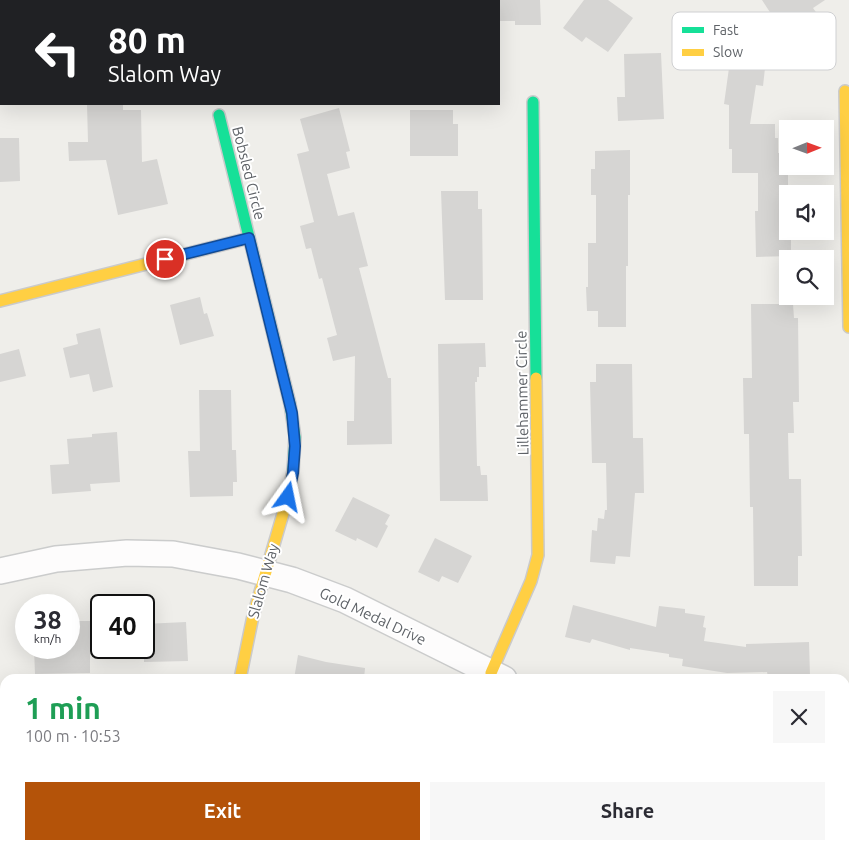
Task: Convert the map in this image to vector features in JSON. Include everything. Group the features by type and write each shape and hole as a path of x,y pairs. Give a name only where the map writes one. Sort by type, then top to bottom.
{"street":[{"path":"845,90 849,327"},
{"name":"Lillehammer Circle","path":"499,674 531,581 538,555 534,102"},
{"name":"Bobsled Circle","path":"219,115 249,238"},
{"path":"0,301 249,238"},
{"name":"Slalom Way","path":"241,674 253,613 288,497 293,473 295,446 290,404 249,238"},
{"name":"Gold Medal Drive","path":"0,571 56,559 127,553 173,554 238,566 292,580 345,600 494,674"}],"building":[{"path":"500,0 540,0 541,25 515,25 515,21 500,21"},
{"path":"584,0 608,0 633,18 608,52 586,37 582,42 563,28"},
{"path":"762,0 825,0 813,8 816,12 770,12"},
{"path":"661,53 664,119 618,121 617,97 625,97 624,54"},
{"path":"729,70 765,70 763,86 756,85 750,124 775,124 775,138 778,138 779,175 788,175 788,185 779,185 779,240 791,240 791,250 779,250 779,256 756,257 755,211 758,211 758,173 732,173 732,149 729,149 729,105 724,104"},
{"path":"87,105 123,105 123,110 141,110 142,162 157,159 168,204 118,215 106,160 69,161 68,142 88,142"},
{"path":"339,108 350,151 346,152 350,168 327,174 338,216 354,212 368,266 359,268 388,378 391,378 392,444 347,445 347,421 354,421 355,356 333,361 327,338 337,335 322,278 319,279 311,248 306,249 300,226 314,222 297,154 309,151 300,119"},
{"path":"410,110 453,110 453,124 458,124 458,156 410,156"},
{"path":"0,138 19,138 20,181 0,182"},
{"path":"630,150 626,327 598,327 598,311 587,311 588,243 596,243 596,195 591,195 591,169 595,169 595,151"},
{"path":"441,191 478,191 478,209 482,209 483,300 445,300"},
{"path":"200,297 204,314 207,313 214,336 180,345 170,305"},
{"path":"751,304 793,305 794,318 798,318 799,402 793,402 794,433 788,433 789,479 801,479 802,556 798,556 798,586 754,586 753,507 750,507 749,434 744,434 743,378 752,378"},
{"path":"100,328 113,387 93,392 89,374 70,378 63,348 78,344 76,334"},
{"path":"485,343 486,367 479,367 479,377 477,377 477,382 475,382 477,466 480,466 481,475 487,475 488,501 440,501 438,344"},
{"path":"19,349 26,376 0,382 0,354"},
{"path":"596,364 632,364 633,438 643,438 644,493 635,493 630,557 616,556 615,564 590,562 592,530 597,531 598,518 604,519 605,510 607,510 606,463 592,463 590,382 596,382"},
{"path":"199,390 231,390 232,450 236,450 237,482 233,482 233,496 190,497 188,451 200,451"},
{"path":"117,432 120,482 90,484 91,491 52,494 50,465 69,464 67,439"},
{"path":"353,497 390,515 385,524 388,526 377,548 357,538 356,541 335,531"},
{"path":"435,538 472,556 458,583 442,576 439,582 418,572"},
{"path":"573,605 656,627 659,606 685,609 685,613 705,616 703,627 706,628 704,641 746,647 746,644 809,642 810,674 727,673 682,666 683,659 669,657 669,654 630,648 630,650 592,639 590,643 565,637"},
{"path":"80,621 90,621 90,673 35,674 34,659 80,659"},
{"path":"186,622 188,661 144,662 144,659 155,659 155,623"},
{"path":"298,655 326,662 365,668 364,674 295,674"}],"traffic: fast":[{"path":"533,102 536,378"},
{"path":"219,115 290,404 295,437 293,471"}],"traffic: slow":[{"path":"845,91 849,327"},
{"path":"0,301 249,238"},
{"path":"491,673 531,581 538,555 536,378"},
{"path":"241,674 253,616 287,500 293,471"}],"route":[{"path":"165,259 249,238 292,413 295,446 293,473 288,497"}]}
